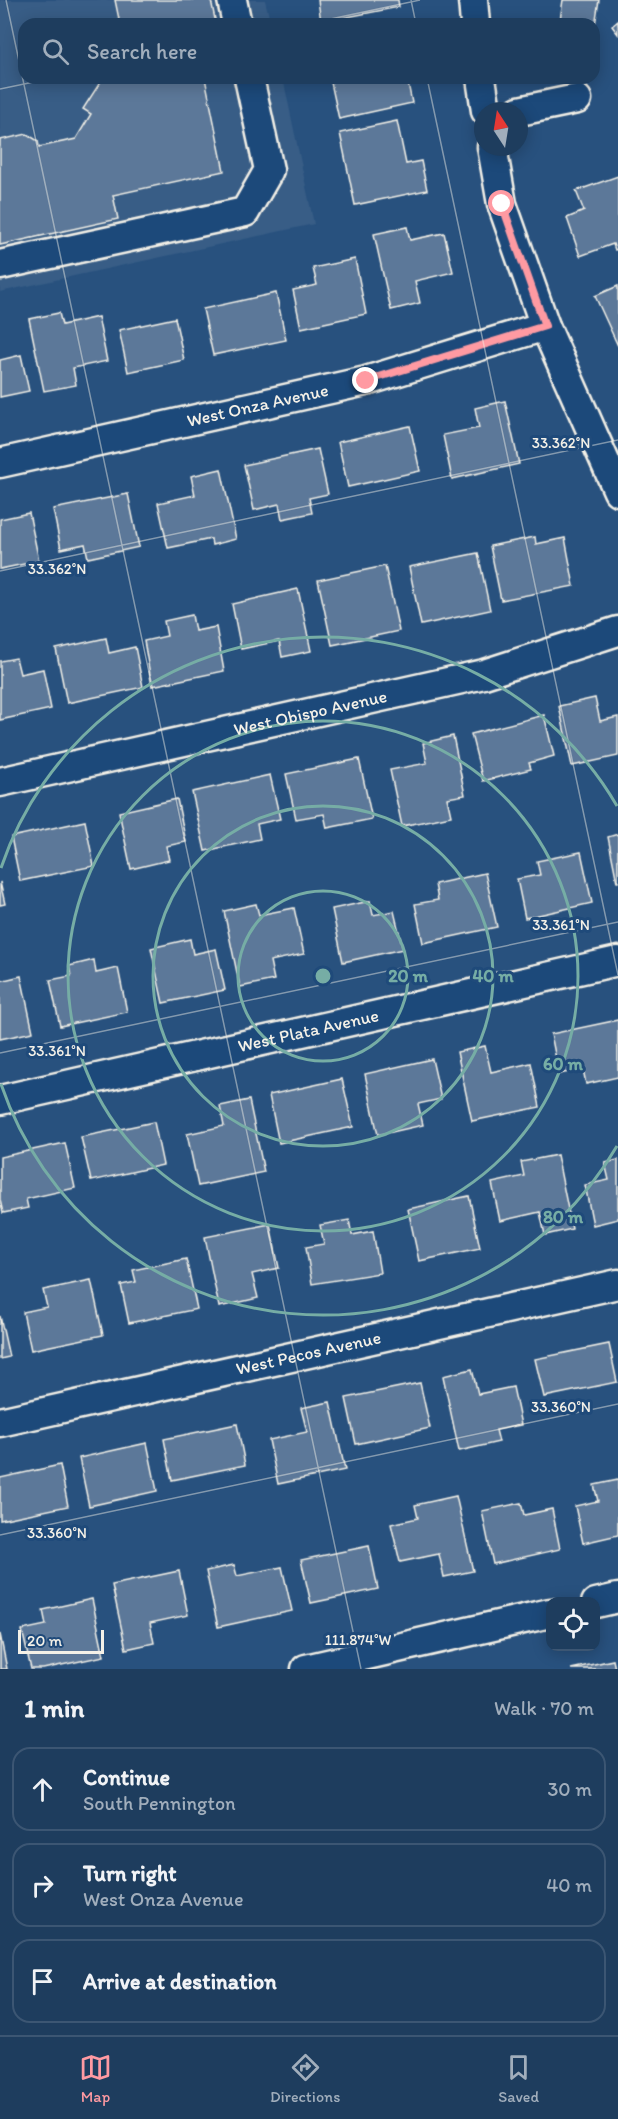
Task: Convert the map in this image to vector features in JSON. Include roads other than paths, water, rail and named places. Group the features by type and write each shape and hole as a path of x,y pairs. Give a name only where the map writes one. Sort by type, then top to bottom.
{"street":[{"path":"232,0 236,18"},
{"path":"473,0 474,18"},
{"path":"0,266 246,212 268,170 250,84"},
{"path":"482,84 485,102"},
{"path":"528,109 578,99"},
{"path":"494,156 502,204 545,326 618,491"},
{"name":"West Onza Avenue","path":"0,463 366,381 545,326"},
{"name":"West Obispo Avenue","path":"0,782 484,674 618,631"},
{"name":"West Plata Avenue","path":"0,1100 618,961"},
{"name":"West Pecos Avenue","path":"0,1422 618,1284"},
{"path":"600,1602 618,1598"},
{"path":"306,1669 546,1614"}]}
